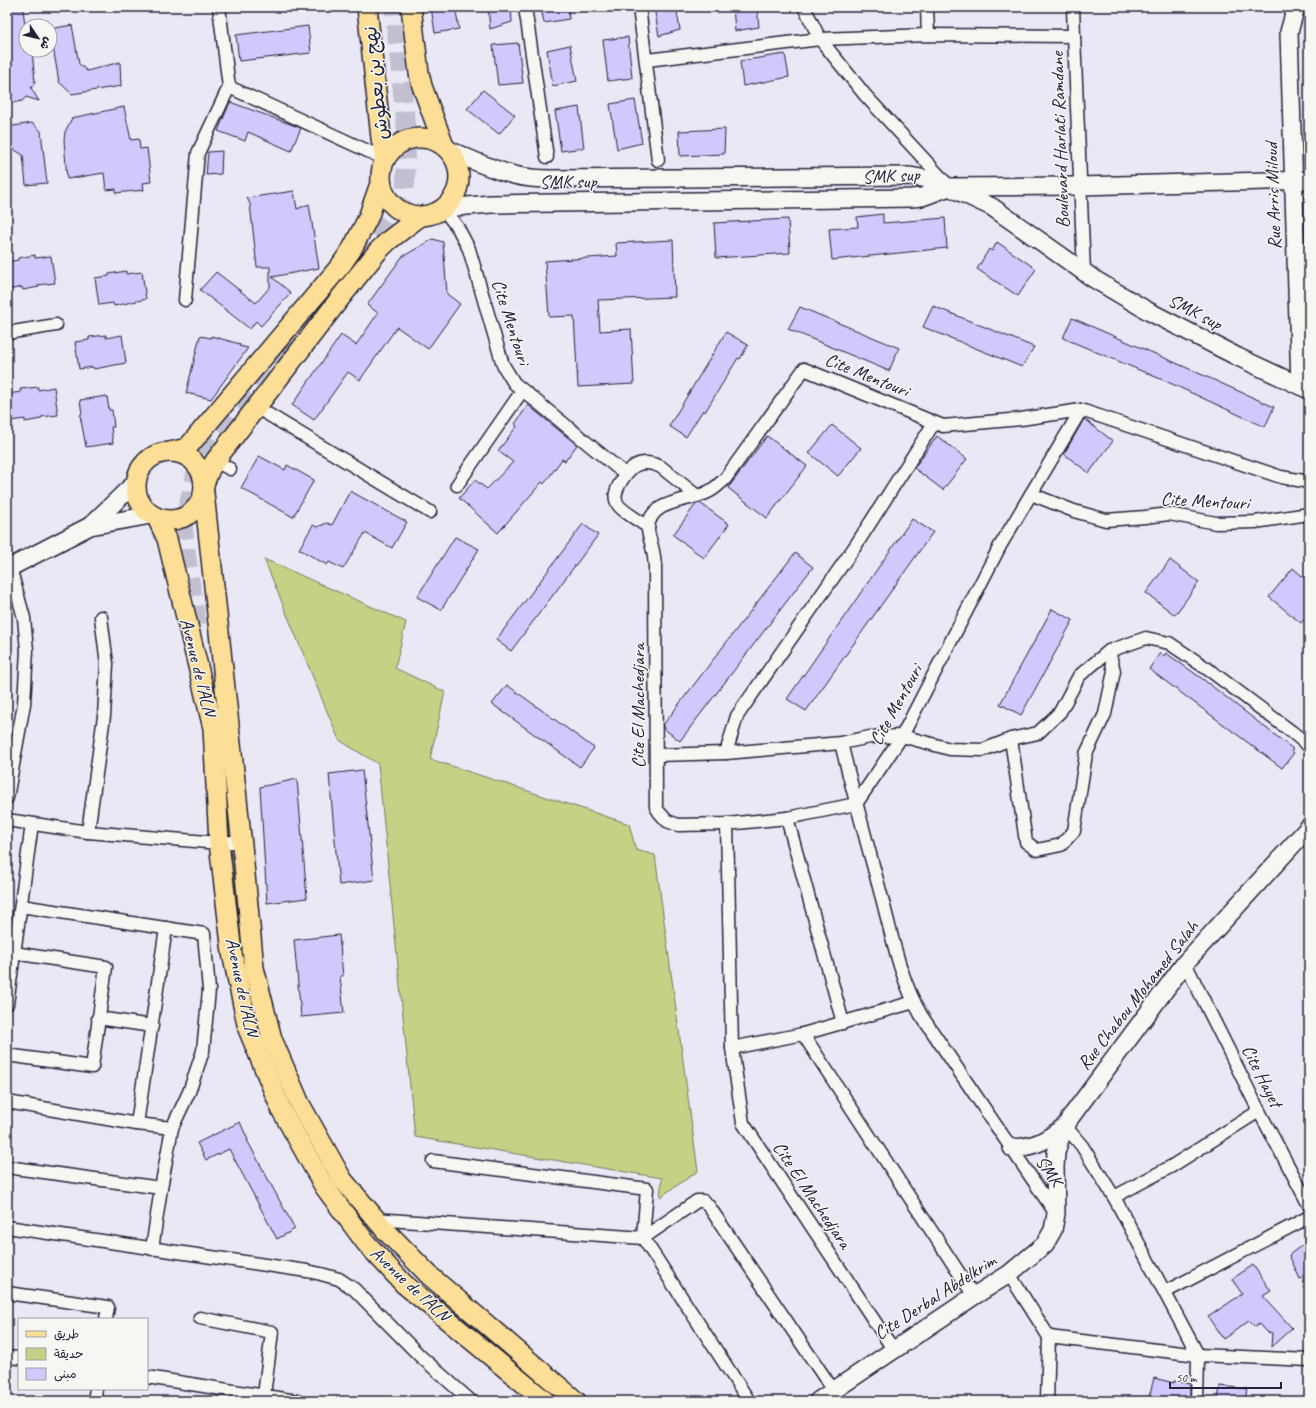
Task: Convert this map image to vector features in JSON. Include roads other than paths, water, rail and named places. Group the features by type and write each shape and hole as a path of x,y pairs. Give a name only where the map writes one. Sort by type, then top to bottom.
{"main road":[{"name":"نهج بن بعطوش","path":"368,7 385,159"},
{"path":"411,7 420,79 445,147 453,156 457,165 459,184 456,193 444,209 431,215 418,217 407,215 397,210 389,202 383,192 381,174 385,159 392,150 401,143 411,139 422,138 434,140 445,147 514,175 551,179 910,176 927,179 949,187 1080,186 1301,180"},
{"name":"Rue Arris Miloud","path":"1296,7 1289,32 1301,180 1304,388"},
{"path":"154,516 141,504 136,491 136,482 142,466 156,455 187,448 341,265 352,249 368,218 381,181"},
{"name":"SMK sup","path":"444,209 491,204 911,198 922,197 949,187 992,207 1084,272 1142,307 1188,332 1304,388"},
{"path":"90,526 154,516 177,520 194,510 200,502 210,469 222,465 256,407 340,297 378,251 418,217"},
{"path":"170,452 190,458 198,466 202,474 254,968 272,1039 300,1104 342,1179 385,1230 430,1276 576,1401"},
{"path":"8,568 90,526 136,482"},
{"name":"Avenue de l'ALN","path":"154,516 167,538 213,728 226,843 223,867 232,953 248,1029 282,1111 324,1186 366,1243 404,1284 545,1401"},
{"path":"197,625 221,727 226,843 244,864"},
{"name":"Rue Chabou Mohamed Salah","path":"1056,1214 1056,1153 1065,1126 1185,963 1309,827"},
{"path":"1012,1148 1041,1143 1065,1126"},
{"name":"Cite Derbal Abdelkrim","path":"818,1401 894,1349 1009,1274 1045,1244 1053,1230 1056,1214"}],"street":[{"path":"185,300 198,153 229,87 219,7"},
{"path":"525,7 547,157"},
{"path":"639,7 647,60 658,160"},
{"path":"804,7 820,39 865,95 949,187"},
{"path":"928,7 928,35"},
{"name":"Boulevard Harlati Ramdane","path":"1074,7 1084,272"},
{"path":"647,60 820,39 928,35 1074,36"},
{"path":"229,87 385,159"},
{"name":"Cite Mentouri","path":"444,209 458,228 467,244 503,365 514,383 625,474"},
{"path":"7,333 56,325"},
{"name":"Cite Mentouri","path":"648,527 655,512 663,506 707,493 725,479 804,369 943,426 1021,419 1081,410 1281,478 1309,482"},
{"path":"457,485 522,391"},
{"path":"256,407 430,512"},
{"name":"Cite Mentouri","path":"856,804 902,736 1000,546 1081,410"},
{"path":"726,753 737,716 856,545 934,422"},
{"path":"648,527 622,508 616,501 616,492 625,474 637,465 649,463 661,467 697,496"},
{"name":"Cite Mentouri","path":"1031,494 1074,511 1106,520 1169,514 1216,523 1255,522 1309,514"},
{"name":"Cite El Machedjara","path":"648,527 655,566 657,755 656,807 662,817 667,821 678,825 727,824 787,818 856,804"},
{"path":"7,798 24,704 27,650 24,618 8,568"},
{"path":"88,832 104,716 107,664 101,617"},
{"path":"657,755 726,753 841,743 870,737 902,736 950,749 984,750 1011,739 1038,733 1060,712 1079,676 1109,651 1146,638 1169,643 1218,677 1309,746"},
{"path":"1011,739 1026,842 1037,850 1061,845 1074,831 1086,754 1105,714 1114,671 1109,651"},
{"path":"841,743 856,804 902,971 914,1002 1012,1148"},
{"path":"787,818 843,1023"},
{"path":"7,820 88,832 226,843"},
{"path":"7,1004 32,824"},
{"name":"Cite El Machedjara","path":"727,824 732,1048 743,1123 894,1349"},
{"path":"21,906 204,934 209,990 203,1051 189,1092 172,1128 152,1249"},
{"path":"137,1124 166,928"},
{"path":"7,1055 92,1067 106,967 14,953"},
{"name":"Cite Hayet","path":"1185,963 1259,1111 1309,1205"},
{"path":"732,1048 803,1034 914,1002"},
{"path":"98,1018 152,1026"},
{"path":"803,1034 974,1296"},
{"path":"7,1102 137,1124 172,1128"},
{"path":"1114,1197 1172,1166 1259,1111"},
{"path":"1065,1126 1082,1146 1114,1197 1198,1355 1197,1401"},
{"name":"SMK","path":"1012,1148 1056,1214"},
{"path":"433,1161 647,1189 643,1238 749,1401"},
{"path":"7,1167 161,1188"},
{"path":"375,1218 643,1238 697,1201 703,1201 708,1205 833,1390"},
{"path":"1165,1292 1309,1217"},
{"path":"7,1227 314,1272 339,1279 354,1289 419,1355 471,1401"},
{"path":"1009,1274 1049,1337 1047,1401"},
{"path":"7,1293 108,1307 106,1318"},
{"path":"200,1318 272,1332 256,1396"},
{"path":"1049,1337 1198,1355 1309,1360"},
{"path":"7,1357 18,1358"},
{"path":"148,1377 256,1396 296,1401"},
{"path":"94,1401 96,1390"}],"tunnel":[{"path":"359,260 391,219 405,196 407,138 394,7"},
{"path":"283,352 331,289"},
{"path":"197,625 183,526 197,468 203,458 293,344"}]}
